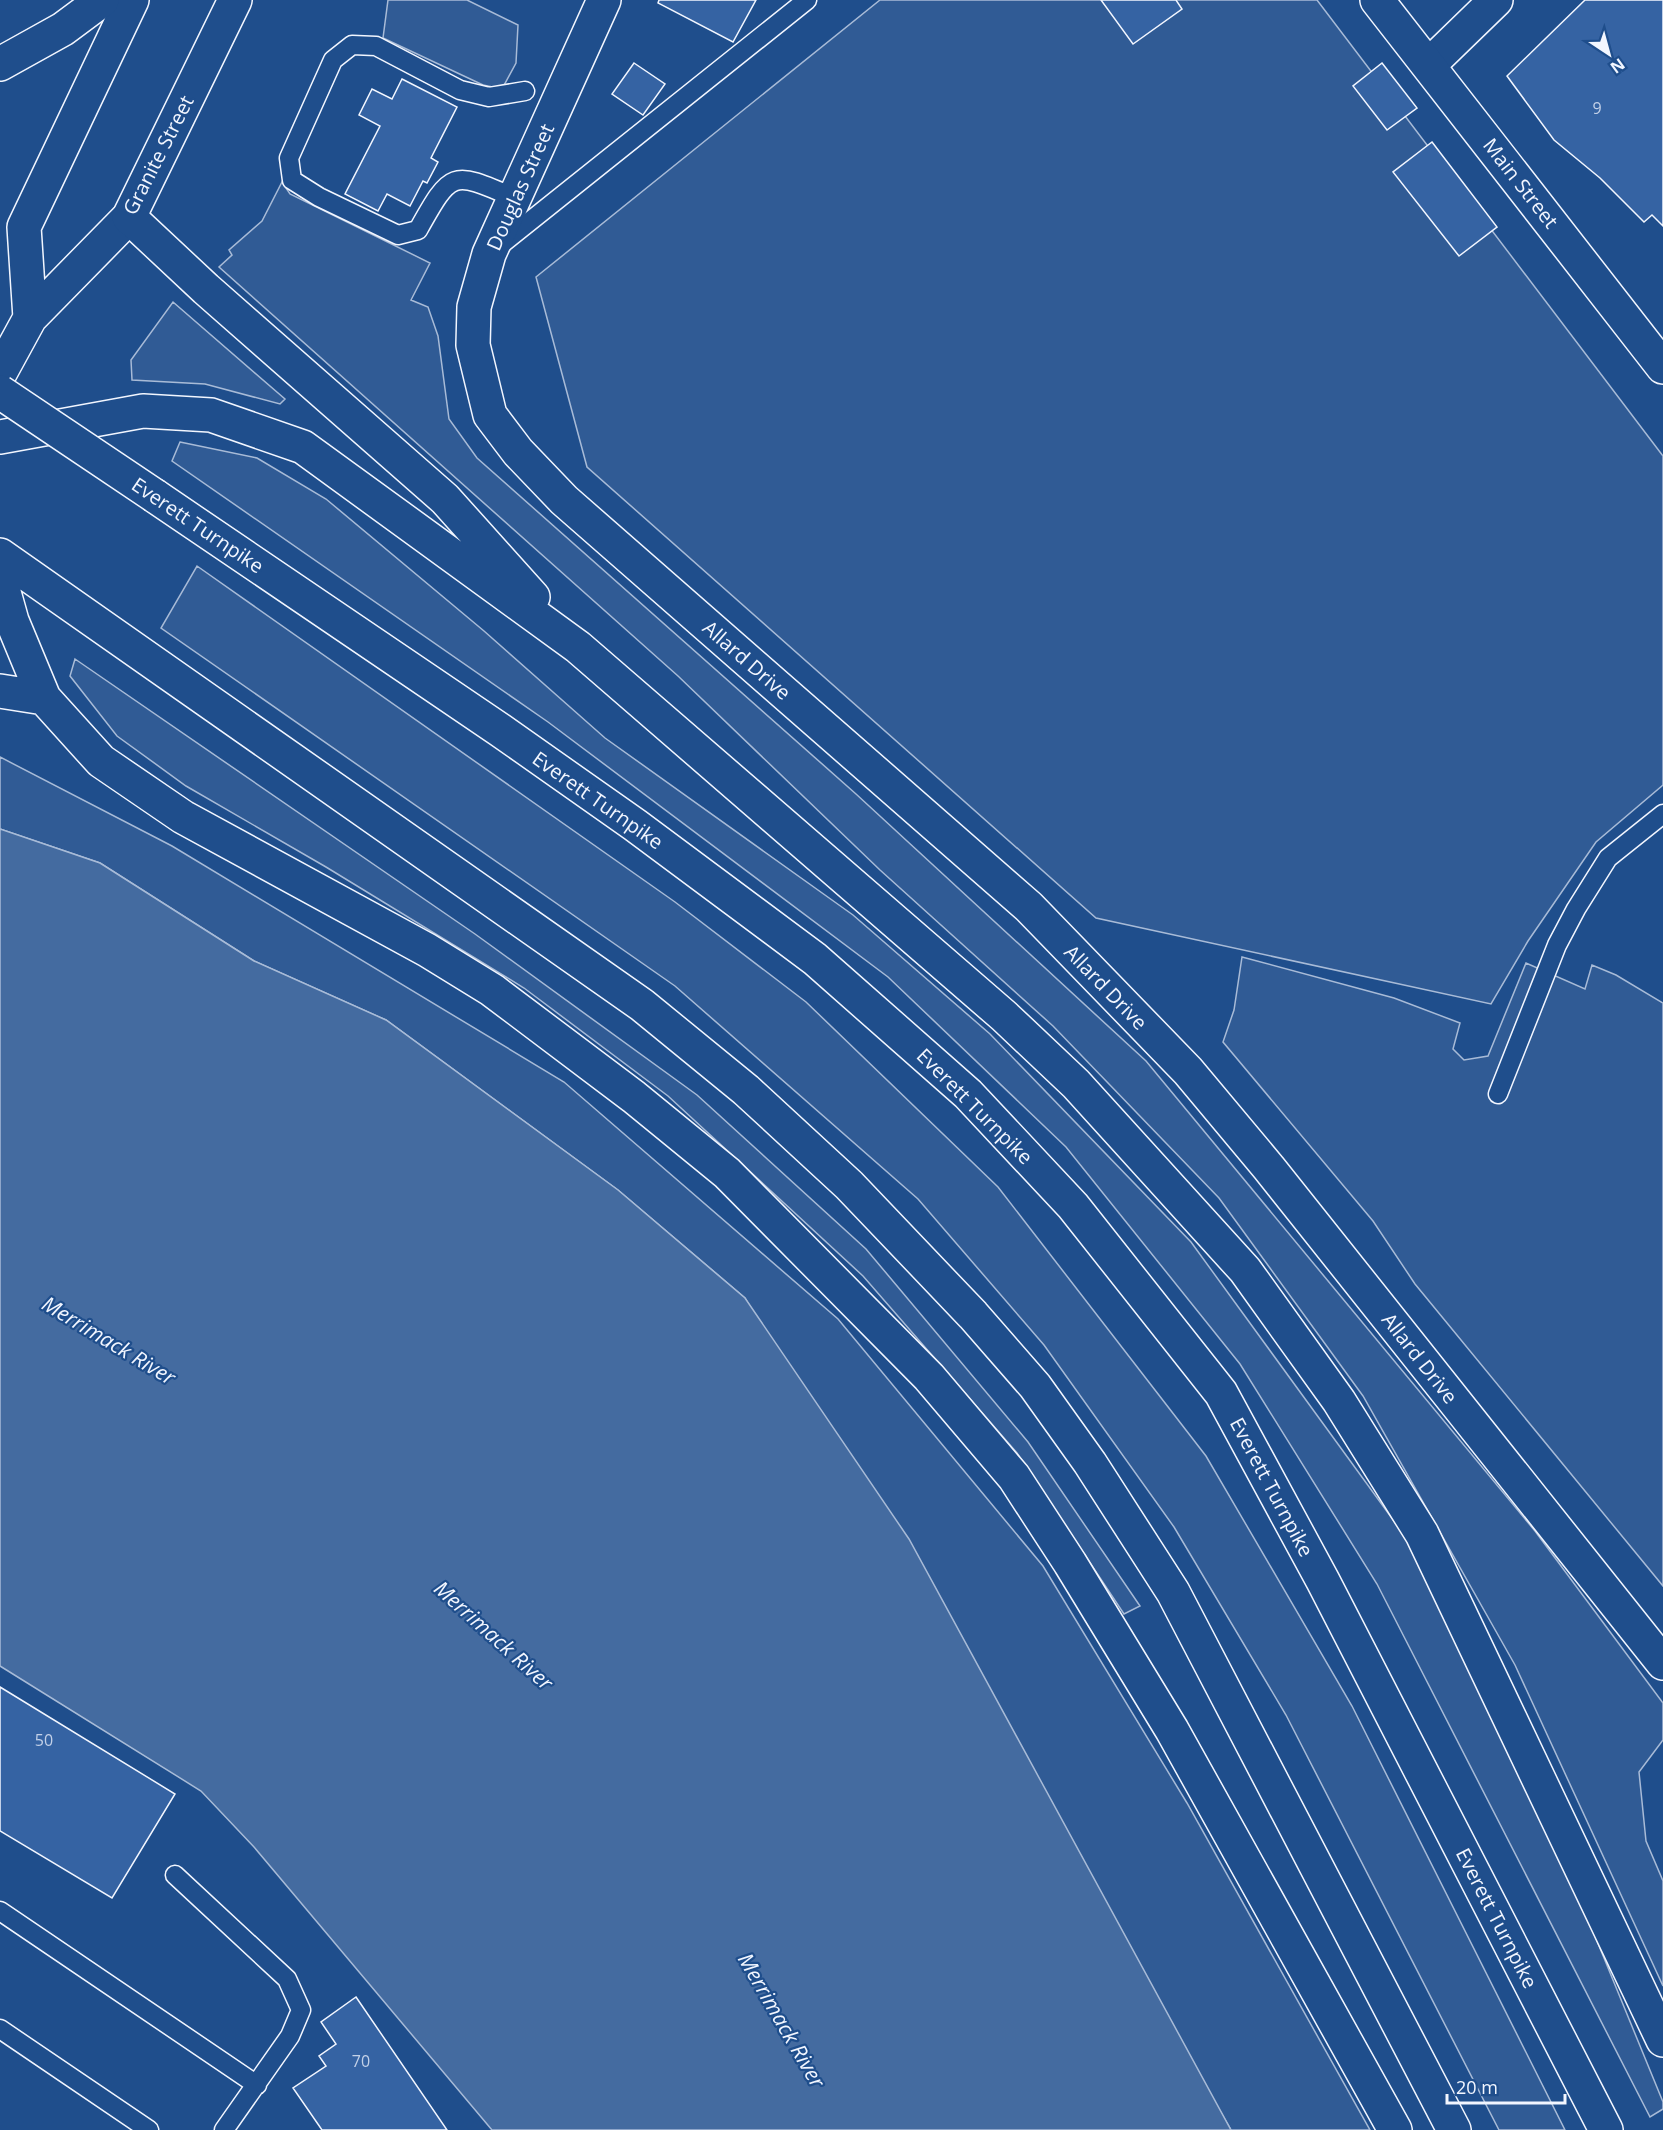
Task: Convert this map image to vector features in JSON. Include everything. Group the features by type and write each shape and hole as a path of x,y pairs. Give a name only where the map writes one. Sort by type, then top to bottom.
{"main road":[{"path":"0,64 63,29 102,0"},
{"path":"30,318 24,227 132,0"},
{"name":"Granite Street","path":"0,373 30,318 129,217 235,0"},
{"name":"Main Street","path":"1377,0 1663,368"},
{"path":"1429,65 1496,0"},
{"name":"Douglas Street","path":"481,382 473,345 474,307 489,254 601,1"},
{"path":"129,217 206,289 445,499 578,647"},
{"name":"Allard Drive","path":"481,382 490,415 518,452 564,500 1029,907 1188,1071 1269,1168 1663,1664"},
{"name":"Everett Turnpike","path":"0,392 500,730 635,825 815,959 968,1094 1073,1206 1221,1393 1323,1581 1606,2130"},
{"path":"0,436 143,411 212,415 303,447 578,647 1004,1016 1076,1084 1245,1270 1339,1401 1422,1534 1663,2040"},
{"path":"0,555 642,1005 746,1090 849,1185 973,1315 1035,1386 1090,1463 1173,1592 1454,2130"},
{"path":"0,578 12,621 45,698 101,761 183,817 427,950 492,990 634,1097 727,1173 929,1377 1014,1477 1070,1563 1172,1730 1395,2130"},
{"path":"0,691 45,698"}],"lane":[{"path":"489,254 807,0"},
{"path":"514,198 468,178 455,181 440,190 418,230 398,235 319,197 292,180 289,158 333,60 352,45 376,46 460,90 489,97 525,91"},
{"path":"1498,1094 1552,956 1576,909 1608,858 1663,814"},
{"path":"175,1875 287,1979 302,2010 290,2036 224,2130"},
{"path":"0,1911 257,2085"},
{"path":"0,2029 149,2130"}],"shaded area":[{"path":"388,0 467,0 518,25 516,63 502,89 483,85 383,38"},
{"path":"880,0 1317,0 1663,456 1663,785 1596,842 1528,941 1491,1004 1096,918 587,467 536,277"},
{"path":"282,182 290,194 430,263 411,300 428,307 438,336 449,419 477,458 856,794 1146,1061 1535,1531 1663,1703 1663,1740 1639,1772 1646,1841 1663,1881 1663,1986 1515,1665 1363,1396 1219,1198 1053,1026 880,870 678,676 219,267 232,255 229,250 262,221"},
{"path":"173,302 285,399 280,404 205,384 132,380 131,360"},
{"path":"180,442 257,458 326,499 484,631 605,738 853,915 990,1034 1191,1242 1415,1550 1570,1875 1663,2102 1663,2109 1650,2117 1377,1584 1240,1364 1066,1147 888,977 548,722 172,461"},
{"path":"197,566 675,902 806,1002 998,1187 1206,1456 1352,1706 1565,2130 1499,2130 1286,1715 1174,1527 1044,1345 918,1199 675,986 161,628"},
{"path":"75,659 475,934 697,1095 866,1249 1028,1442 1140,1606 1124,1614 1017,1453 863,1276 668,1096 524,988 326,867 186,786 117,736 70,676"},
{"path":"0,757 172,846 564,1082 838,1319 1043,1566 1187,1803 1370,2130 1231,2130 745,1298 618,1190 386,1020 254,961 100,863 0,829"},
{"path":"1242,957 1394,998 1460,1023 1453,1049 1464,1060 1488,1056 1526,963 1585,989 1592,965 1616,975 1663,1003 1663,1586 1415,1284 1373,1221 1223,1042 1234,1010"}],"water":[{"name":"Merrimack River","path":"0,829 100,863 254,961 386,1020 618,1190 745,1298 909,1539 1231,2130 492,2130 254,1847 201,1791 0,1666"}],"building":[{"path":"659,0 756,0 733,42 658,3"},
{"path":"1101,0 1176,0 1182,9 1133,44"},
{"path":"1585,0 1663,0 1663,226 1652,215 1644,222 1600,178 1554,140 1507,76"},
{"path":"634,63 665,84 643,115 612,94"},
{"path":"1382,63 1417,108 1387,130 1353,86"},
{"path":"402,79 457,107 431,158 438,162 427,183 423,181 410,206 387,194 378,211 345,194 380,126 359,115 372,89 392,99"},
{"path":"1432,142 1497,227 1459,256 1393,172"},
{"path":"0,1687 175,1794 112,1898 0,1831"},
{"path":"356,1997 447,2130 322,2130 293,2088 326,2066 319,2056 336,2044 321,2022"}]}
